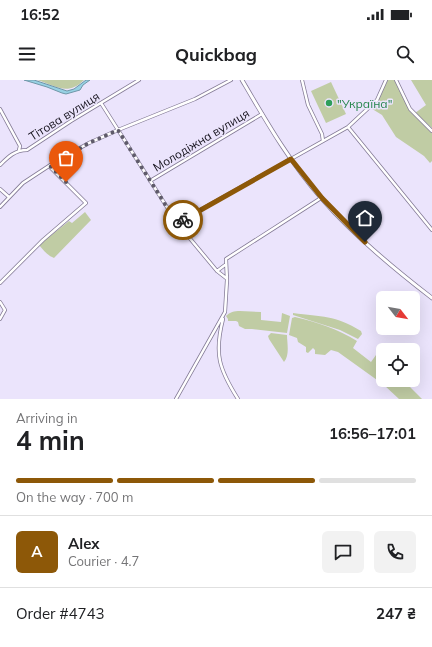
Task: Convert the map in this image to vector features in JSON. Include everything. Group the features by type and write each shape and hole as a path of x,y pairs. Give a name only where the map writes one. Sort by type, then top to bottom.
{"main road":[{"path":"242,80 291,159 322,198 355,233 432,298"}],"street":[{"name":"Тітова вулиця","path":"0,165 19,150 27,150 139,80"},
{"path":"0,207 23,183 89,143 195,99 231,80"},
{"path":"302,80 308,105 322,134 322,141"},
{"path":"177,223 348,127 377,100 386,80"},
{"path":"396,80 410,109 432,131"},
{"path":"101,103 177,223 217,271 227,280"},
{"path":"0,109 20,146 19,150"},
{"name":"Молодіжна вулиця","path":"150,181 262,114"},
{"path":"348,127 432,230"},
{"path":"0,283 43,240 86,203 50,166"},
{"path":"0,189 9,197"},
{"path":"238,399 220,365 218,348 220,330 225,312 227,280 226,259 322,198"},
{"path":"217,271 226,265"},
{"path":"0,302 5,310 0,319"},
{"path":"176,399 225,312"}],"green space":[{"path":"37,80 84,80 72,88 66,89 55,87"},
{"path":"387,80 396,80 409,109 432,131 432,161 430,163 424,156 396,137 382,115 369,107 377,100"},
{"path":"411,80 432,80 432,128 415,113 426,105"},
{"name":"\"Україна\"","path":"331,82 346,114 326,123 311,91"},
{"path":"85,212 91,220 54,258 47,254 39,245 69,221 72,223"},
{"path":"232,312 261,312 261,320 281,322 282,313 290,316 287,333 245,329 239,326 238,322 236,321 228,321 226,316"},
{"path":"293,313 336,319 361,331 362,334 358,339 340,330 293,315"},
{"path":"295,317 327,326 357,341 353,348 371,362 376,355 376,379 338,352 331,350 325,355 315,354 315,350 313,348 308,353 306,352 306,347 298,342 297,338 289,335 292,318"},
{"path":"271,333 287,335 288,352 284,362 269,339 268,336"},
{"path":"386,387 410,387 422,399 399,399"}],"water":[{"path":"24,80 34,80 67,91 74,89 86,80 90,80 83,85 80,90 66,94"}],"way so far":[{"path":"66,182 50,166 89,143 118,130 177,223 183,220"}],"place":[{"name":"\"Україна\"","path":"329,103"}],"route":[{"path":"183,220 291,159 322,198 365,242"}]}
